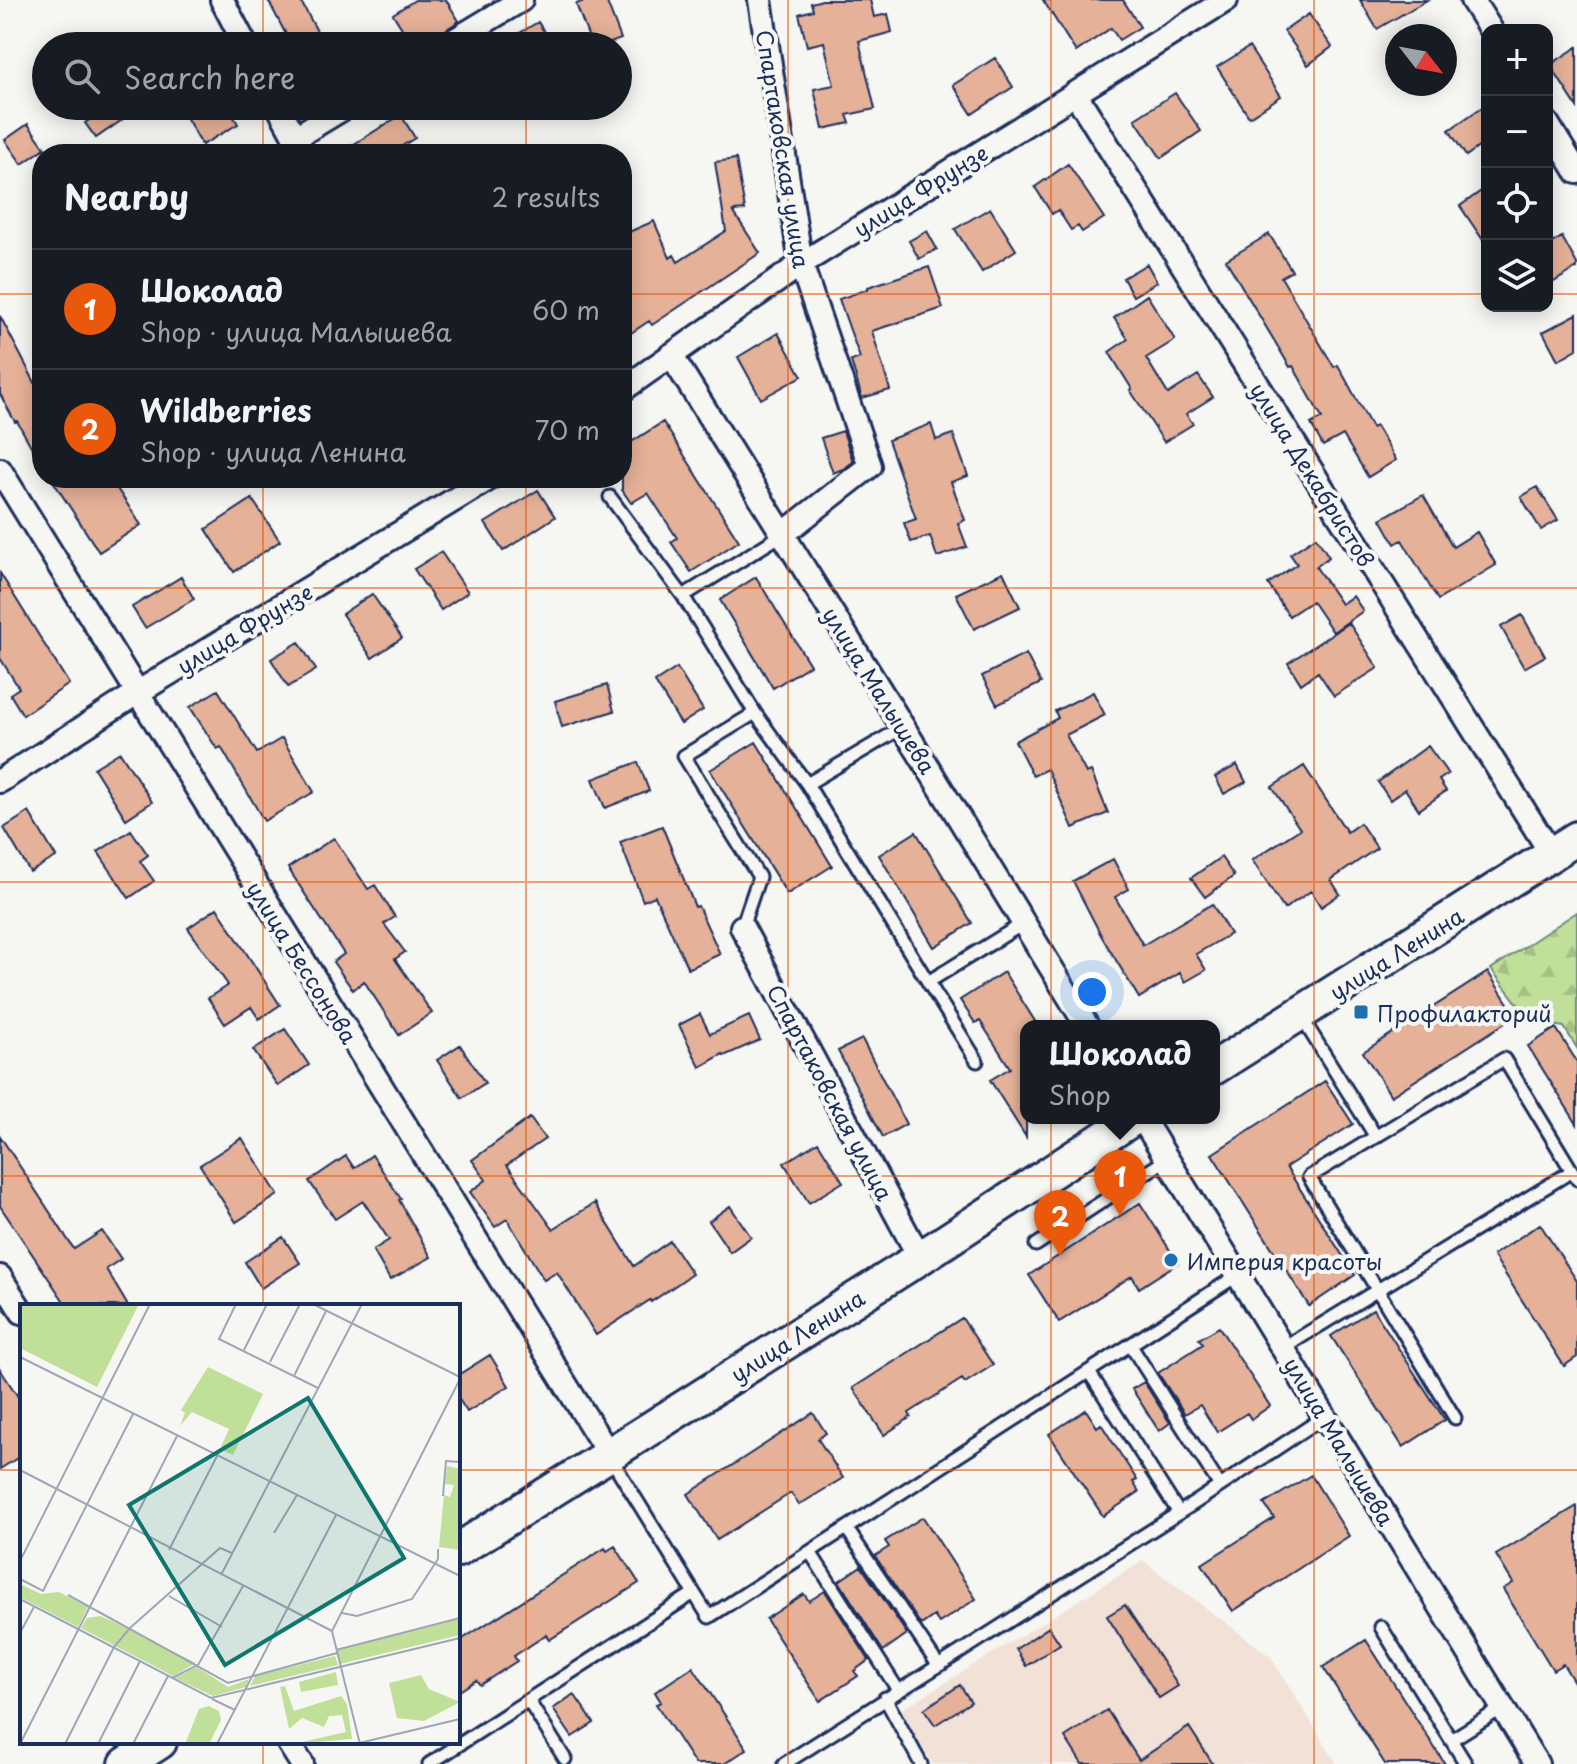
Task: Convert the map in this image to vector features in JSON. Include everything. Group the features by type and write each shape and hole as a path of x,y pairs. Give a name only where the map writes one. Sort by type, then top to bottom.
{"main road":[{"name":"улица Ленина","path":"1220,1064 1564,846"},
{"name":"улица Ленина","path":"460,1549 920,1258 1125,1124"},
{"path":"126,1764 157,1744"}],"street":[{"path":"222,0 239,32"},
{"path":"468,32 521,0"},
{"name":"Спартаковская улица","path":"760,0 801,264 870,466 783,534"},
{"name":"улица Фрунзе","path":"632,383 801,264 1226,0"},
{"path":"1472,0 1487,24"},
{"name":"улица Декабристов","path":"1075,93 1564,846"},
{"path":"285,120 298,144"},
{"path":"301,144 330,120"},
{"path":"1553,133 1577,172"},
{"name":"улица Малышева","path":"671,355 1083,1020"},
{"name":"улица Бессонова","path":"0,470 608,1453"},
{"name":"улица Фрунзе","path":"0,781 137,693 474,488"},
{"name":"Спартаковская улица","path":"742,927 920,1258"},
{"name":"улица Малышева","path":"1146,1124 1537,1764"},
{"path":"0,1277 20,1309"},
{"path":"289,1744 302,1764"}],"lane":[{"path":"610,497 683,596 755,713 807,784 977,1061"},
{"path":"683,596 783,534"},
{"path":"742,927 759,877 684,756 755,713"},
{"path":"807,784 903,727"},
{"path":"928,982 1024,923"},
{"path":"1299,1014 1376,1137"},
{"path":"1283,1348 1377,1290 1575,1175 1504,1059 1309,1177 1377,1290 1455,1418"},
{"path":"1036,1245 1167,1159"},
{"path":"608,1453 709,1617 1238,1275"},
{"path":"1131,1346 1220,1486"},
{"path":"1089,1372 1179,1513"},
{"path":"784,1764 1324,1417"},
{"path":"847,1529 938,1665"},
{"path":"810,1552 898,1690"},
{"path":"429,1764 445,1760 528,1700 694,1593"},
{"path":"1381,1627 1466,1764"},
{"path":"885,1698 921,1764"},
{"path":"528,1700 565,1759"},
{"path":"1451,1740 1502,1708"}],"shaded area":[{"path":"1143,1561 1270,1656 1337,1764 933,1764 899,1711"}],"green space":[{"path":"1577,912 1577,1048 1564,1027 1531,1021 1491,969"}],"building":[{"path":"268,0 300,0 317,32 285,32"},
{"path":"415,0 446,0 459,21 442,32 404,32 393,14"},
{"path":"587,0 606,0 618,32 587,32 576,4"},
{"path":"822,0 870,0 874,17 888,14 892,32 859,41 875,109 847,115 850,123 823,129 814,89 834,85 824,42 807,46 799,14 813,10 811,3"},
{"path":"1043,0 1123,0 1140,27 1119,40 1111,28 1076,52"},
{"path":"1360,0 1427,0 1385,24 1377,29"},
{"path":"1309,14 1332,47 1308,65 1284,31"},
{"path":"538,22 544,32 521,32"},
{"path":"1249,47 1281,96 1249,117 1217,67"},
{"path":"1577,47 1577,107 1553,70 1553,63"},
{"path":"995,58 1013,87 972,114 953,85"},
{"path":"1175,93 1201,131 1161,158 1135,119"},
{"path":"1481,108 1481,145 1466,156 1449,130"},
{"path":"89,120 122,120 96,138 85,123"},
{"path":"188,120 236,120 238,124 201,144"},
{"path":"393,120 404,120 415,138 405,144 354,144"},
{"path":"28,124 42,144 32,144 32,157 22,164 5,140"},
{"path":"736,159 745,210 733,211 760,253 652,325 649,321 632,332 632,231 654,221 670,258 674,255 678,262 726,231 715,162"},
{"path":"1068,164 1104,218 1082,232 1078,226 1071,230 1058,210 1052,214 1035,187"},
{"path":"1481,191 1481,237 1460,206"},
{"path":"990,208 1016,250 982,272 955,229"},
{"path":"927,231 937,249 919,259 909,241"},
{"path":"1269,234 1292,271 1281,277 1334,367 1338,365 1372,428 1376,426 1396,460 1368,477 1343,435 1323,446 1311,424 1322,418 1226,260"},
{"path":"1562,237 1577,268 1553,282 1553,242"},
{"path":"1147,264 1157,282 1133,296 1123,278"},
{"path":"929,267 943,308 872,331 890,390 862,398 851,361 860,358 839,299"},
{"path":"1147,295 1175,340 1146,358 1168,394 1198,375 1213,397 1186,414 1193,424 1164,442 1109,352 1128,339 1114,318"},
{"path":"1577,314 1577,349 1558,360 1543,332"},
{"path":"0,316 32,377 32,448 0,394"},
{"path":"778,333 802,376 761,399 738,357"},
{"path":"663,422 739,541 691,572 671,542 677,538 648,493 631,503 622,490 632,488 632,442"},
{"path":"931,424 936,440 953,434 968,476 951,482 965,520 958,523 967,547 937,557 930,536 911,542 904,523 916,519 888,440"},
{"path":"843,431 853,462 833,473 821,438"},
{"path":"1537,487 1558,520 1541,530 1521,497"},
{"path":"57,488 117,488 141,525 99,552"},
{"path":"538,490 555,517 503,551 485,523"},
{"path":"1423,495 1453,547 1477,532 1496,565 1438,600 1402,540 1395,544 1381,519"},
{"path":"252,499 280,541 234,572 206,529"},
{"path":"1316,537 1329,557 1316,567 1341,604 1353,596 1363,611 1333,632 1312,601 1289,616 1268,584 1297,564 1290,554"},
{"path":"441,552 468,592 441,610 414,569"},
{"path":"1003,572 1020,607 974,629 956,594"},
{"path":"0,573 69,684 23,715 10,694 19,688 0,658"},
{"path":"181,577 194,599 145,628 132,607"},
{"path":"756,577 810,665 773,688 720,600"},
{"path":"372,594 402,638 372,658 342,614"},
{"path":"1522,615 1545,656 1524,668 1501,627"},
{"path":"1349,623 1378,668 1334,696 1318,672 1301,684 1288,663"},
{"path":"299,642 316,670 288,687 271,659"},
{"path":"1026,654 1041,683 997,705 982,676"},
{"path":"677,668 703,710 681,724 655,682"},
{"path":"607,685 614,711 562,727 555,701"},
{"path":"218,690 257,753 282,738 314,792 264,821 221,747 217,749 190,707"},
{"path":"1093,692 1105,715 1066,735 1086,773 1091,771 1108,813 1073,828 1047,769 1033,776 1015,741 1058,718 1055,711"},
{"path":"756,742 832,866 787,894 710,770"},
{"path":"1428,746 1448,774 1439,780 1446,791 1419,810 1405,789 1390,800 1378,782"},
{"path":"120,752 152,802 126,819 94,768"},
{"path":"638,762 649,791 605,808 593,779"},
{"path":"1237,765 1246,782 1224,794 1215,777"},
{"path":"1304,766 1347,832 1360,823 1377,848 1331,880 1340,894 1321,907 1311,891 1284,909 1252,860 1300,829 1272,787"},
{"path":"29,812 56,857 30,872 4,828"},
{"path":"662,826 695,907 698,906 720,954 688,969 655,896 643,901 620,842"},
{"path":"131,830 148,855 140,861 154,881 129,898 98,852"},
{"path":"916,832 972,923 934,947 879,855"},
{"path":"334,838 368,889 375,885 395,917 384,924 405,952 395,959 432,1013 399,1035 364,981 353,990 333,962 344,954 288,868"},
{"path":"1221,857 1234,876 1205,897 1191,878"},
{"path":"1113,859 1129,889 1115,897 1143,945 1212,904 1230,934 1196,954 1206,970 1185,982 1180,973 1139,998 1073,881"},
{"path":"217,908 280,1005 259,1019 251,1007 225,1024 208,998 228,985 188,928"},
{"path":"1004,972 1034,1020 1020,1020 1020,1124 1026,1124 1026,1137 990,1080 1010,1068 980,1021 975,1023 960,1000"},
{"path":"1488,972 1516,1016 1391,1096 1363,1052"},
{"path":"700,1014 710,1034 749,1016 760,1040 723,1054 700,1067 679,1025"},
{"path":"1556,1028 1577,1062 1577,1124 1528,1046"},
{"path":"285,1029 309,1065 278,1086 253,1050"},
{"path":"862,1039 906,1124 883,1137 838,1051"},
{"path":"460,1045 485,1083 462,1098 437,1060"},
{"path":"1325,1081 1353,1124 1286,1167 1355,1275 1309,1306 1212,1154"},
{"path":"530,1118 545,1139 507,1165 553,1229 595,1203 634,1266 670,1241 692,1274 596,1335 557,1272 544,1280 507,1219 495,1227 470,1192 486,1180 472,1160"},
{"path":"0,1136 74,1249 102,1231 121,1259 106,1269 127,1304 66,1304 0,1206"},
{"path":"242,1138 278,1195 236,1222 200,1165"},
{"path":"818,1142 843,1182 809,1203 784,1163"},
{"path":"372,1155 401,1199 431,1257 390,1280 373,1250 389,1240 363,1201 335,1219 309,1181 346,1156 354,1168"},
{"path":"1140,1203 1178,1263 1139,1288 1132,1276 1059,1322 1029,1275"},
{"path":"730,1206 751,1237 730,1252 709,1221"},
{"path":"1540,1224 1577,1281 1577,1357 1564,1366 1493,1255"},
{"path":"283,1237 300,1263 261,1288 245,1262"},
{"path":"1373,1309 1445,1420 1403,1447 1331,1336"},
{"path":"962,1318 993,1365 965,1383 962,1379 909,1413 911,1417 884,1435 853,1388"},
{"path":"1219,1327 1270,1406 1251,1419 1247,1413 1217,1432 1200,1405 1185,1414 1158,1373 1203,1344 1199,1339"},
{"path":"490,1355 509,1386 467,1412 460,1401 460,1374"},
{"path":"0,1369 20,1400 20,1456 0,1469"},
{"path":"1144,1382 1170,1423 1159,1431 1132,1389"},
{"path":"1086,1410 1097,1427 1101,1424 1137,1480 1133,1482 1139,1492 1103,1516 1049,1434"},
{"path":"813,1413 826,1433 818,1439 843,1478 799,1505 791,1493 717,1540 688,1494"},
{"path":"1311,1475 1349,1536 1233,1611 1202,1564 1274,1518 1264,1504"},
{"path":"1577,1506 1577,1687 1563,1664 1553,1670 1503,1589 1513,1583 1496,1555"},
{"path":"923,1517 976,1599 939,1623 934,1616 921,1625 875,1556 889,1547 885,1541"},
{"path":"615,1546 639,1583 549,1640 546,1635 514,1656 517,1661 480,1685 476,1680 460,1691 460,1641 605,1548 607,1551"},
{"path":"861,1566 907,1634 883,1651 839,1581"},
{"path":"825,1591 869,1660 854,1671 858,1676 820,1701 766,1619 804,1594 809,1601"},
{"path":"1125,1605 1178,1686 1159,1698 1107,1616"},
{"path":"1049,1627 1060,1644 1026,1666 1016,1649"},
{"path":"1366,1640 1445,1764 1385,1764 1323,1667"},
{"path":"693,1667 747,1749 724,1764 695,1764 656,1704 661,1702 655,1692"},
{"path":"960,1685 971,1702 935,1725 924,1709"},
{"path":"574,1694 594,1723 572,1737 553,1709"},
{"path":"1107,1710 1139,1760 1189,1727 1213,1764 1082,1764 1065,1737"}],"place":[{"name":"Профилакторий","path":"1361,1012"},
{"name":"Шоколад","path":"1120,1216"},
{"name":"Wildberries","path":"1060,1256"},
{"name":"Империя красоты","path":"1171,1260"}]}
